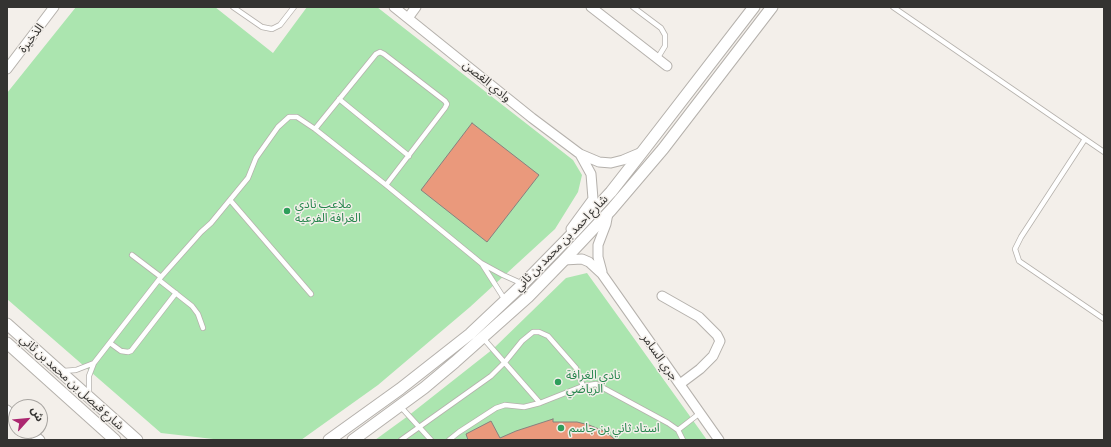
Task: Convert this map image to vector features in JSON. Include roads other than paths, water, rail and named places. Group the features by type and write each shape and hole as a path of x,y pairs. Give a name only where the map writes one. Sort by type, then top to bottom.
{"street":[{"name":"الذخيرة","path":"7,69 54,7"},
{"name":"وادي الغصن","path":"394,7 532,118 580,154 599,162 611,163 623,160 644,151"},
{"path":"408,18 416,7"},
{"path":"591,7 667,66"},
{"name":"شارع احمد بن محمد بن ثاني","path":"329,440 434,363 470,334 523,284 595,210 644,151 754,7"},
{"name":"شارع احمد بن محمد بن ثاني","path":"353,440 424,388 483,338 528,297 564,260 608,213 663,149 772,7"},
{"name":"وادي الغصن","path":"554,252 593,198 591,174 580,154"},
{"name":"جري السامر","path":"602,274 598,257 598,245 608,213"},
{"name":"جري السامر","path":"564,260 578,258 586,260 602,274 719,440"},
{"path":"662,296 699,317 717,335 720,341 713,356 700,369 680,384"},
{"name":"شارع فيصل بن محمد بن ثاني","path":"7,324 137,440"},
{"name":"شارع فيصل بن محمد بن ثاني","path":"7,343 115,440"},
{"path":"103,429 108,440"}],"lane":[{"path":"233,7 262,27 272,29 280,25 294,7"},
{"path":"633,7 661,28 665,35 665,46 657,58"},
{"path":"893,7 1104,152"},
{"path":"315,129 376,54 380,52 445,101 447,104 445,108 386,185"},
{"path":"339,99 409,156"},
{"path":"89,398 89,381 94,363 160,278 211,222 248,178 256,158 284,121 289,117 297,117 315,129 482,263 523,284"},
{"path":"1085,139 1021,237 1015,249 1019,261 1104,319"},
{"path":"230,200 311,294"},
{"path":"132,255 192,306 198,314 202,328"},
{"path":"482,263 505,300"},
{"path":"110,343 121,351 132,351 176,293"},
{"path":"401,440 491,376 522,341 533,332 539,332 548,336 576,368 582,386"},
{"path":"483,338 540,403"},
{"path":"60,371 76,370 94,363"},
{"path":"449,440 496,408 505,405 524,408 582,386 596,384 668,423 678,430 683,440"},
{"path":"400,406 431,440"},
{"path":"678,430 700,413"}],"place":[{"name":"ملاعب نادي الغرافة الفرعية","path":"287,211"},
{"name":"نادي الغرافة الرياضي","path":"558,382"},
{"name":"استاد ثاني بن جاسم","path":"561,428"}]}
